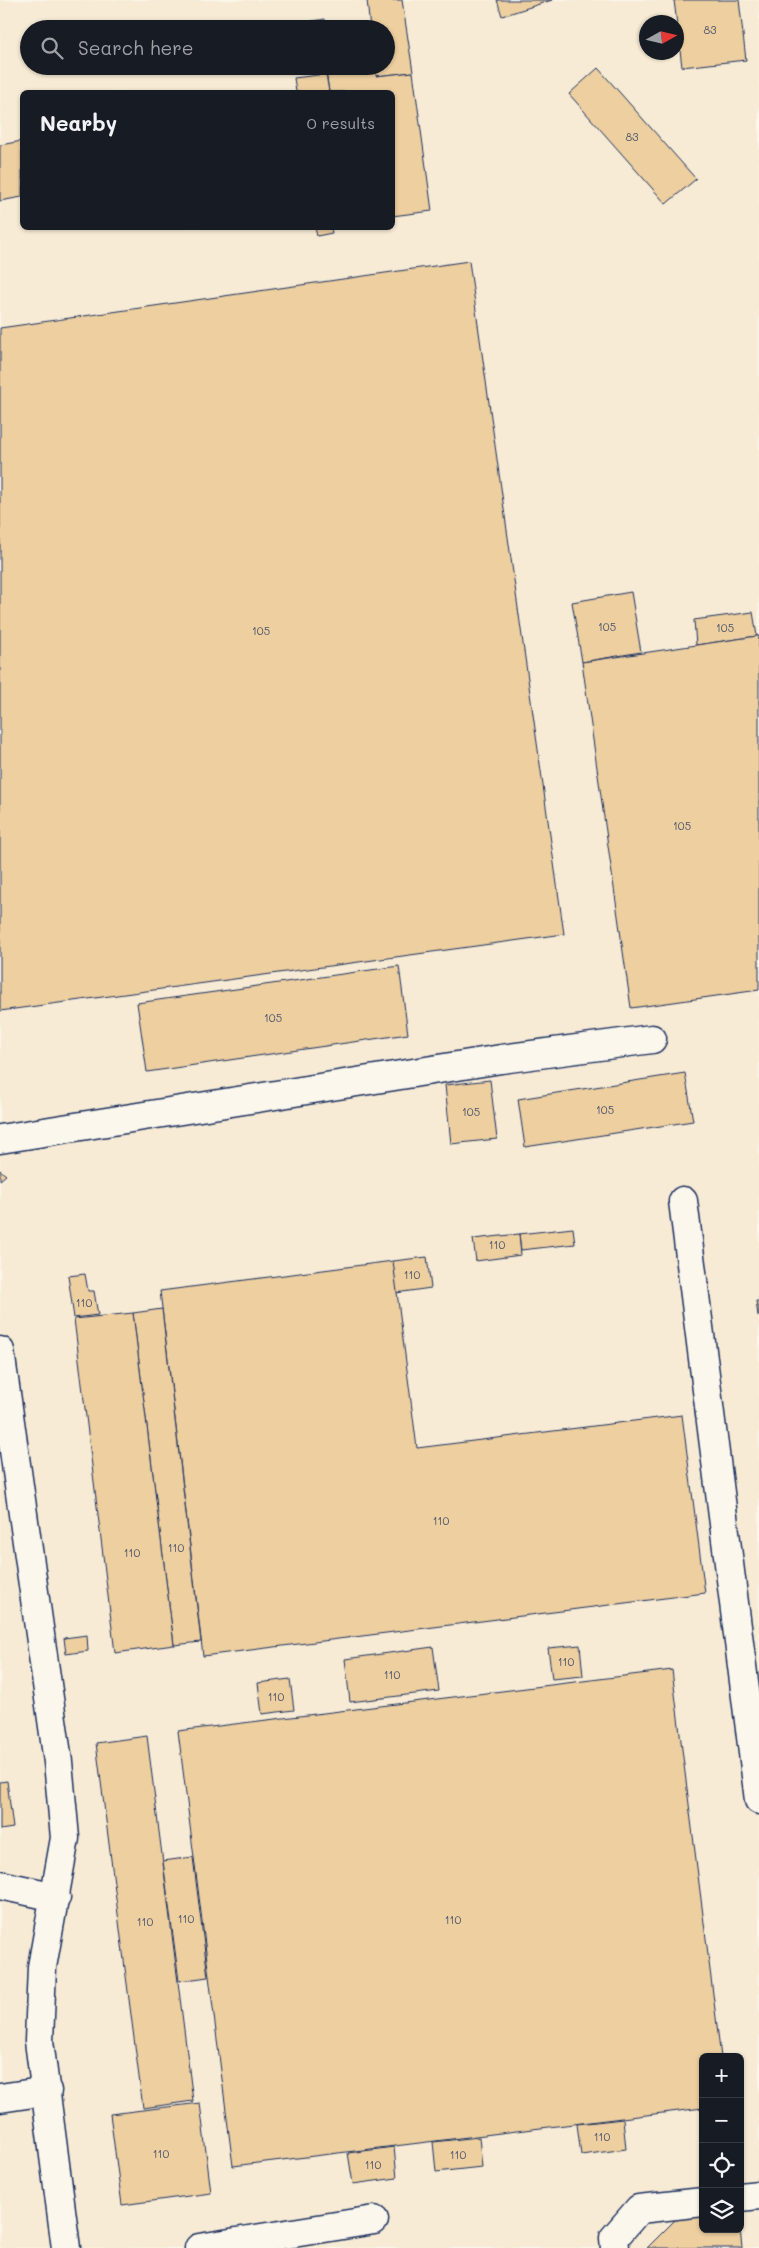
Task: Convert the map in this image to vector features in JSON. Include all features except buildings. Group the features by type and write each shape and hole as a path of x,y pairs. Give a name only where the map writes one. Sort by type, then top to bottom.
{"street":[{"path":"0,1139 501,1058 652,1039"},
{"path":"683,1201 759,1800"},
{"path":"0,1351 59,1771 65,1838 42,1967 39,2041 66,2248"},
{"path":"0,1886 56,1897"},
{"path":"0,2098 47,2091"},
{"path":"744,2197 759,2195"},
{"path":"615,2248 614,2238 639,2209 699,2202"},
{"path":"199,2248 374,2220"}],"shaded area":[{"path":"0,0 759,0 759,2248 0,2248"}]}
